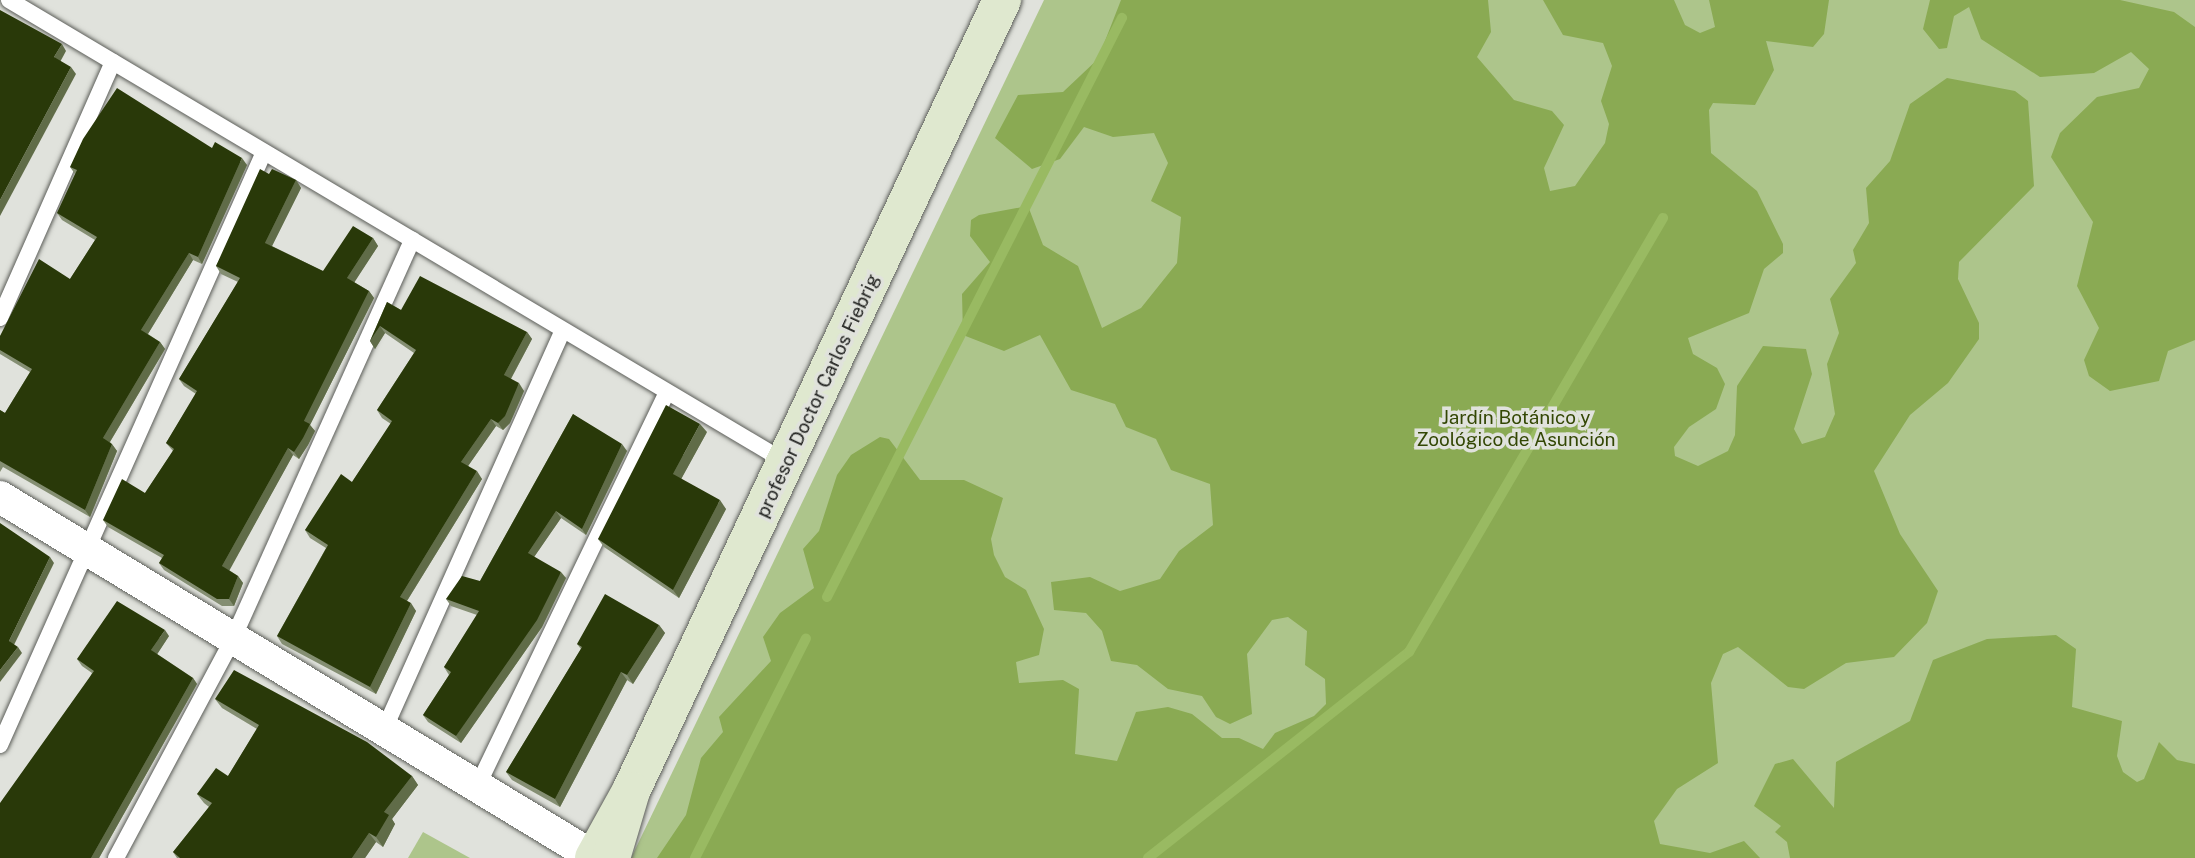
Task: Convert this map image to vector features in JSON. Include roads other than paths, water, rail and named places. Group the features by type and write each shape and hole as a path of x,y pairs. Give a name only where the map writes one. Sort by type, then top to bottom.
{"street":[{"name":"profesor Doctor Carlos Fiebrig","path":"600,858 1002,0"},
{"path":"0,496 232,641 600,858"}],"lane":[{"path":"9,0 787,463"},
{"path":"0,318 113,62"},
{"path":"0,746 85,549 264,152"},
{"path":"116,858 232,641 412,240"},
{"path":"384,730 563,330"},
{"path":"477,787 667,392"}],"waterway":[{"path":"827,597 1122,18"},
{"path":"1148,858 1409,652 1663,218"},
{"path":"695,858 806,638"}],"park label":[{"name":"Jardín Botánico y Zoológico de Asunción","path":"1516,429"}]}
